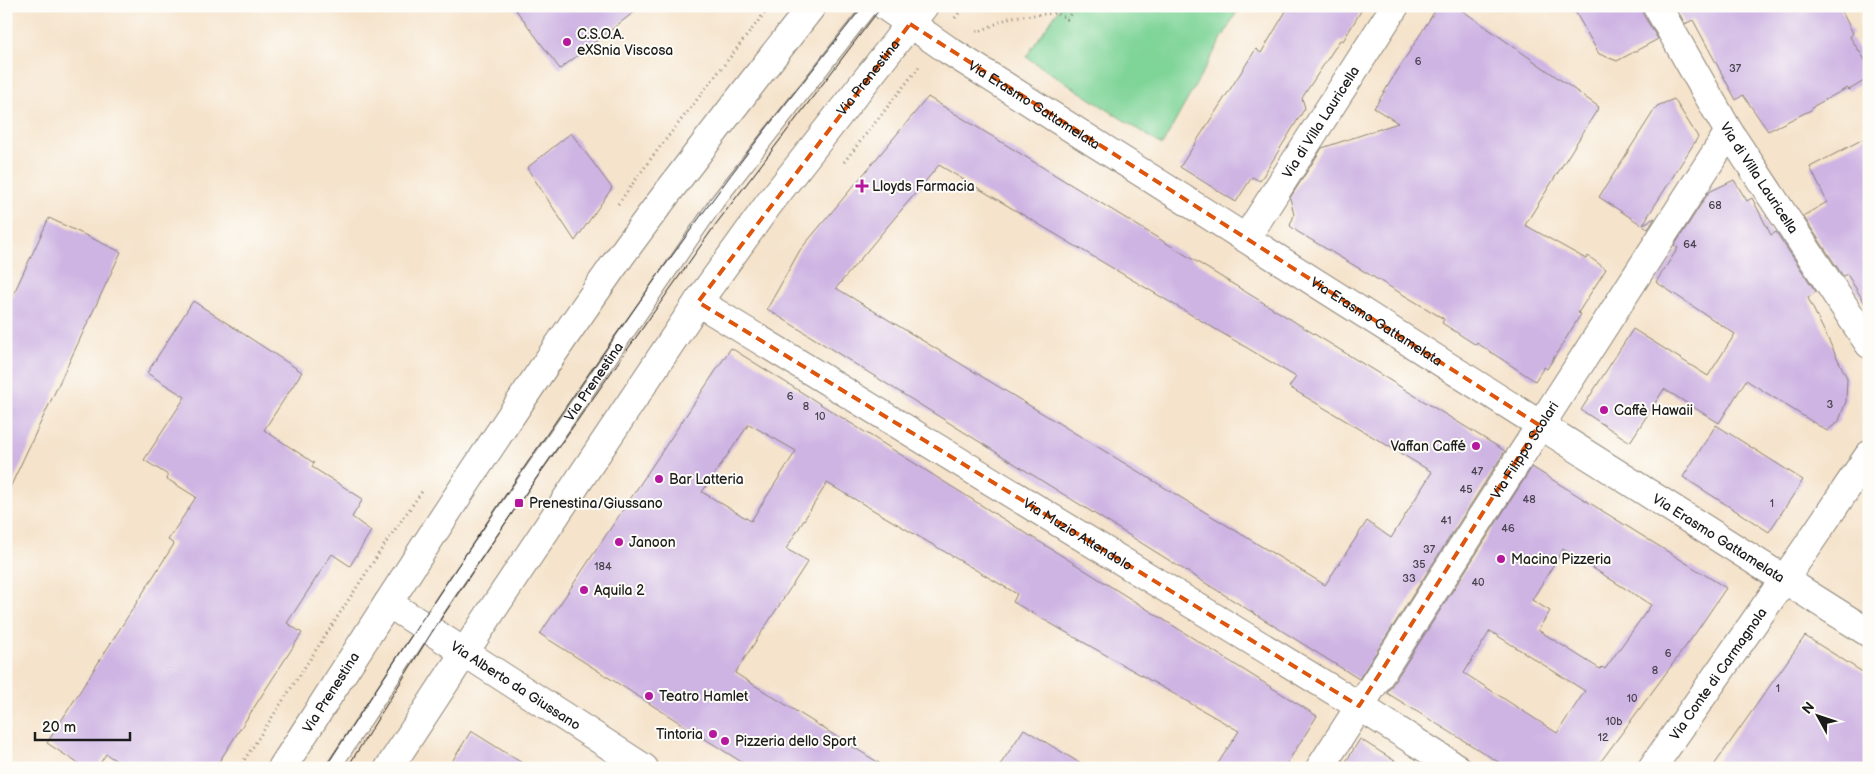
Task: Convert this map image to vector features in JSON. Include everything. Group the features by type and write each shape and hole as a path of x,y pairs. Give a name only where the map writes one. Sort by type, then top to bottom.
{"street":[{"name":"Via Prenestina","path":"282,768 514,412 623,254 713,133 812,6"},
{"name":"Via Erasmo Gattamelata","path":"885,6 917,15 948,50 1869,633"},
{"name":"Via di Villa Lauricella","path":"1246,238 1395,6"},
{"name":"Via di Villa Lauricella","path":"1657,6 1729,132 1869,344"},
{"name":"Via Prenestina","path":"389,768 698,302 768,205 917,15"},
{"name":"Via Filippo Scolari","path":"1320,768 1729,132"},
{"name":"Via Muzio Attendolo","path":"698,302 1359,706 1457,768"},
{"name":"Via Conte di Carmagnola","path":"1652,768 1869,455"},
{"name":"Via Alberto da Giussano","path":"388,603 644,768"}],"lane":[{"name":"Via Prenestina","path":"333,768 425,627 717,202 871,6"}],"path":[{"path":"953,21 964,6"},
{"path":"973,28 978,32 1011,17 1057,13 1066,19 1076,6"}],"highlighted area":[{"path":"910,24 1539,425 1359,706 698,302"}],"green space":[{"path":"1061,6 1240,6 1162,145 1026,57"}],"building":[{"name":"C.S.O.A. eXSnia Viscosa","path":"513,6 642,6 560,69"},
{"path":"1289,6 1364,6 1343,41 1340,40 1302,98 1305,108 1260,181 1252,177 1236,202 1180,167 1256,49 1261,53"},
{"path":"1438,6 1456,6 1599,107 1525,225 1586,259 1588,256 1606,269 1578,313 1581,314 1547,369 1544,367 1535,381 1477,343 1476,345 1442,323 1444,319 1290,226 1294,215 1290,198 1322,148 1398,123 1374,108"},
{"path":"1572,6 1641,6 1643,14 1658,39 1617,61 1599,54"},
{"path":"1675,6 1839,6 1853,33 1850,37 1869,66 1869,78 1768,131 1743,95 1736,100 1693,20 1685,24"},
{"path":"928,97 1505,451 1359,679 767,309 800,250","holes":["939,165 1296,377 1289,387 1432,472 1391,538 1367,521 1325,585 836,288"]},
{"path":"1674,99 1698,137 1643,224 1655,218 1648,229 1599,197 1657,106"},
{"path":"571,133 612,188 575,241 527,168"},
{"path":"1869,136 1869,310 1847,274 1843,276 1803,216 1827,202 1810,167"},
{"path":"1734,180 1747,201 1752,198 1771,235 1776,232 1816,292 1808,298 1847,378 1846,401 1839,421 1827,431 1746,380 1719,423 1664,389 1630,442 1581,410 1633,329 1708,376 1735,334 1656,282 1678,248 1674,246 1709,192"},
{"path":"49,218 121,252 6,496 6,310"},
{"path":"193,301 302,372 264,430 314,463 312,467 363,499 352,517 371,531 350,566 332,554 287,623 302,633 215,768 127,768 106,754 97,768 85,768 47,743 174,544 168,540 196,497 167,479 168,475 144,460 185,397 147,373"},
{"path":"731,348 1317,716 1284,768 1215,768 1239,731 1013,602 1017,594 827,483 786,549 808,561 735,673 887,768 751,768 540,634","holes":["749,424 796,451 751,521 702,492"]},
{"path":"1716,425 1803,480 1769,532 1683,477"},
{"path":"1532,467 1726,588 1697,631 1596,768 1508,768 1387,693","holes":["1563,549 1651,605 1605,669 1602,667 1600,669 1538,630 1550,611 1532,600","1490,631 1585,691 1557,733 1464,673"]},
{"path":"1805,636 1869,676 1869,768 1712,768"},
{"path":"1024,729 1088,768 998,768"},
{"path":"471,731 530,768 448,768"},
{"path":"1360,739 1406,768 1342,768"}],"tram line":[{"path":"325,768 467,552 613,339 731,174 863,6"},
{"path":"347,768 432,632 519,503 716,224 882,6"}],"place":[{"name":"C.S.O.A. eXSnia Viscosa","path":"567,42"},
{"name":"Lloyds Farmacia","path":"862,186"},
{"name":"Caffè Hawaii","path":"1604,410"},
{"name":"Vaffan Caffé","path":"1476,446"},
{"name":"Bar Latteria","path":"659,479"},
{"name":"Prenestina/Giussano","path":"519,503"},
{"name":"Janoon","path":"619,542"},
{"name":"Macina Pizzeria","path":"1501,559"},
{"name":"Aquila 2","path":"584,590"},
{"name":"Teatro Hamlet","path":"649,696"},
{"name":"Tintoria","path":"713,734"},
{"name":"Pizzeria dello Sport","path":"725,741"}]}
